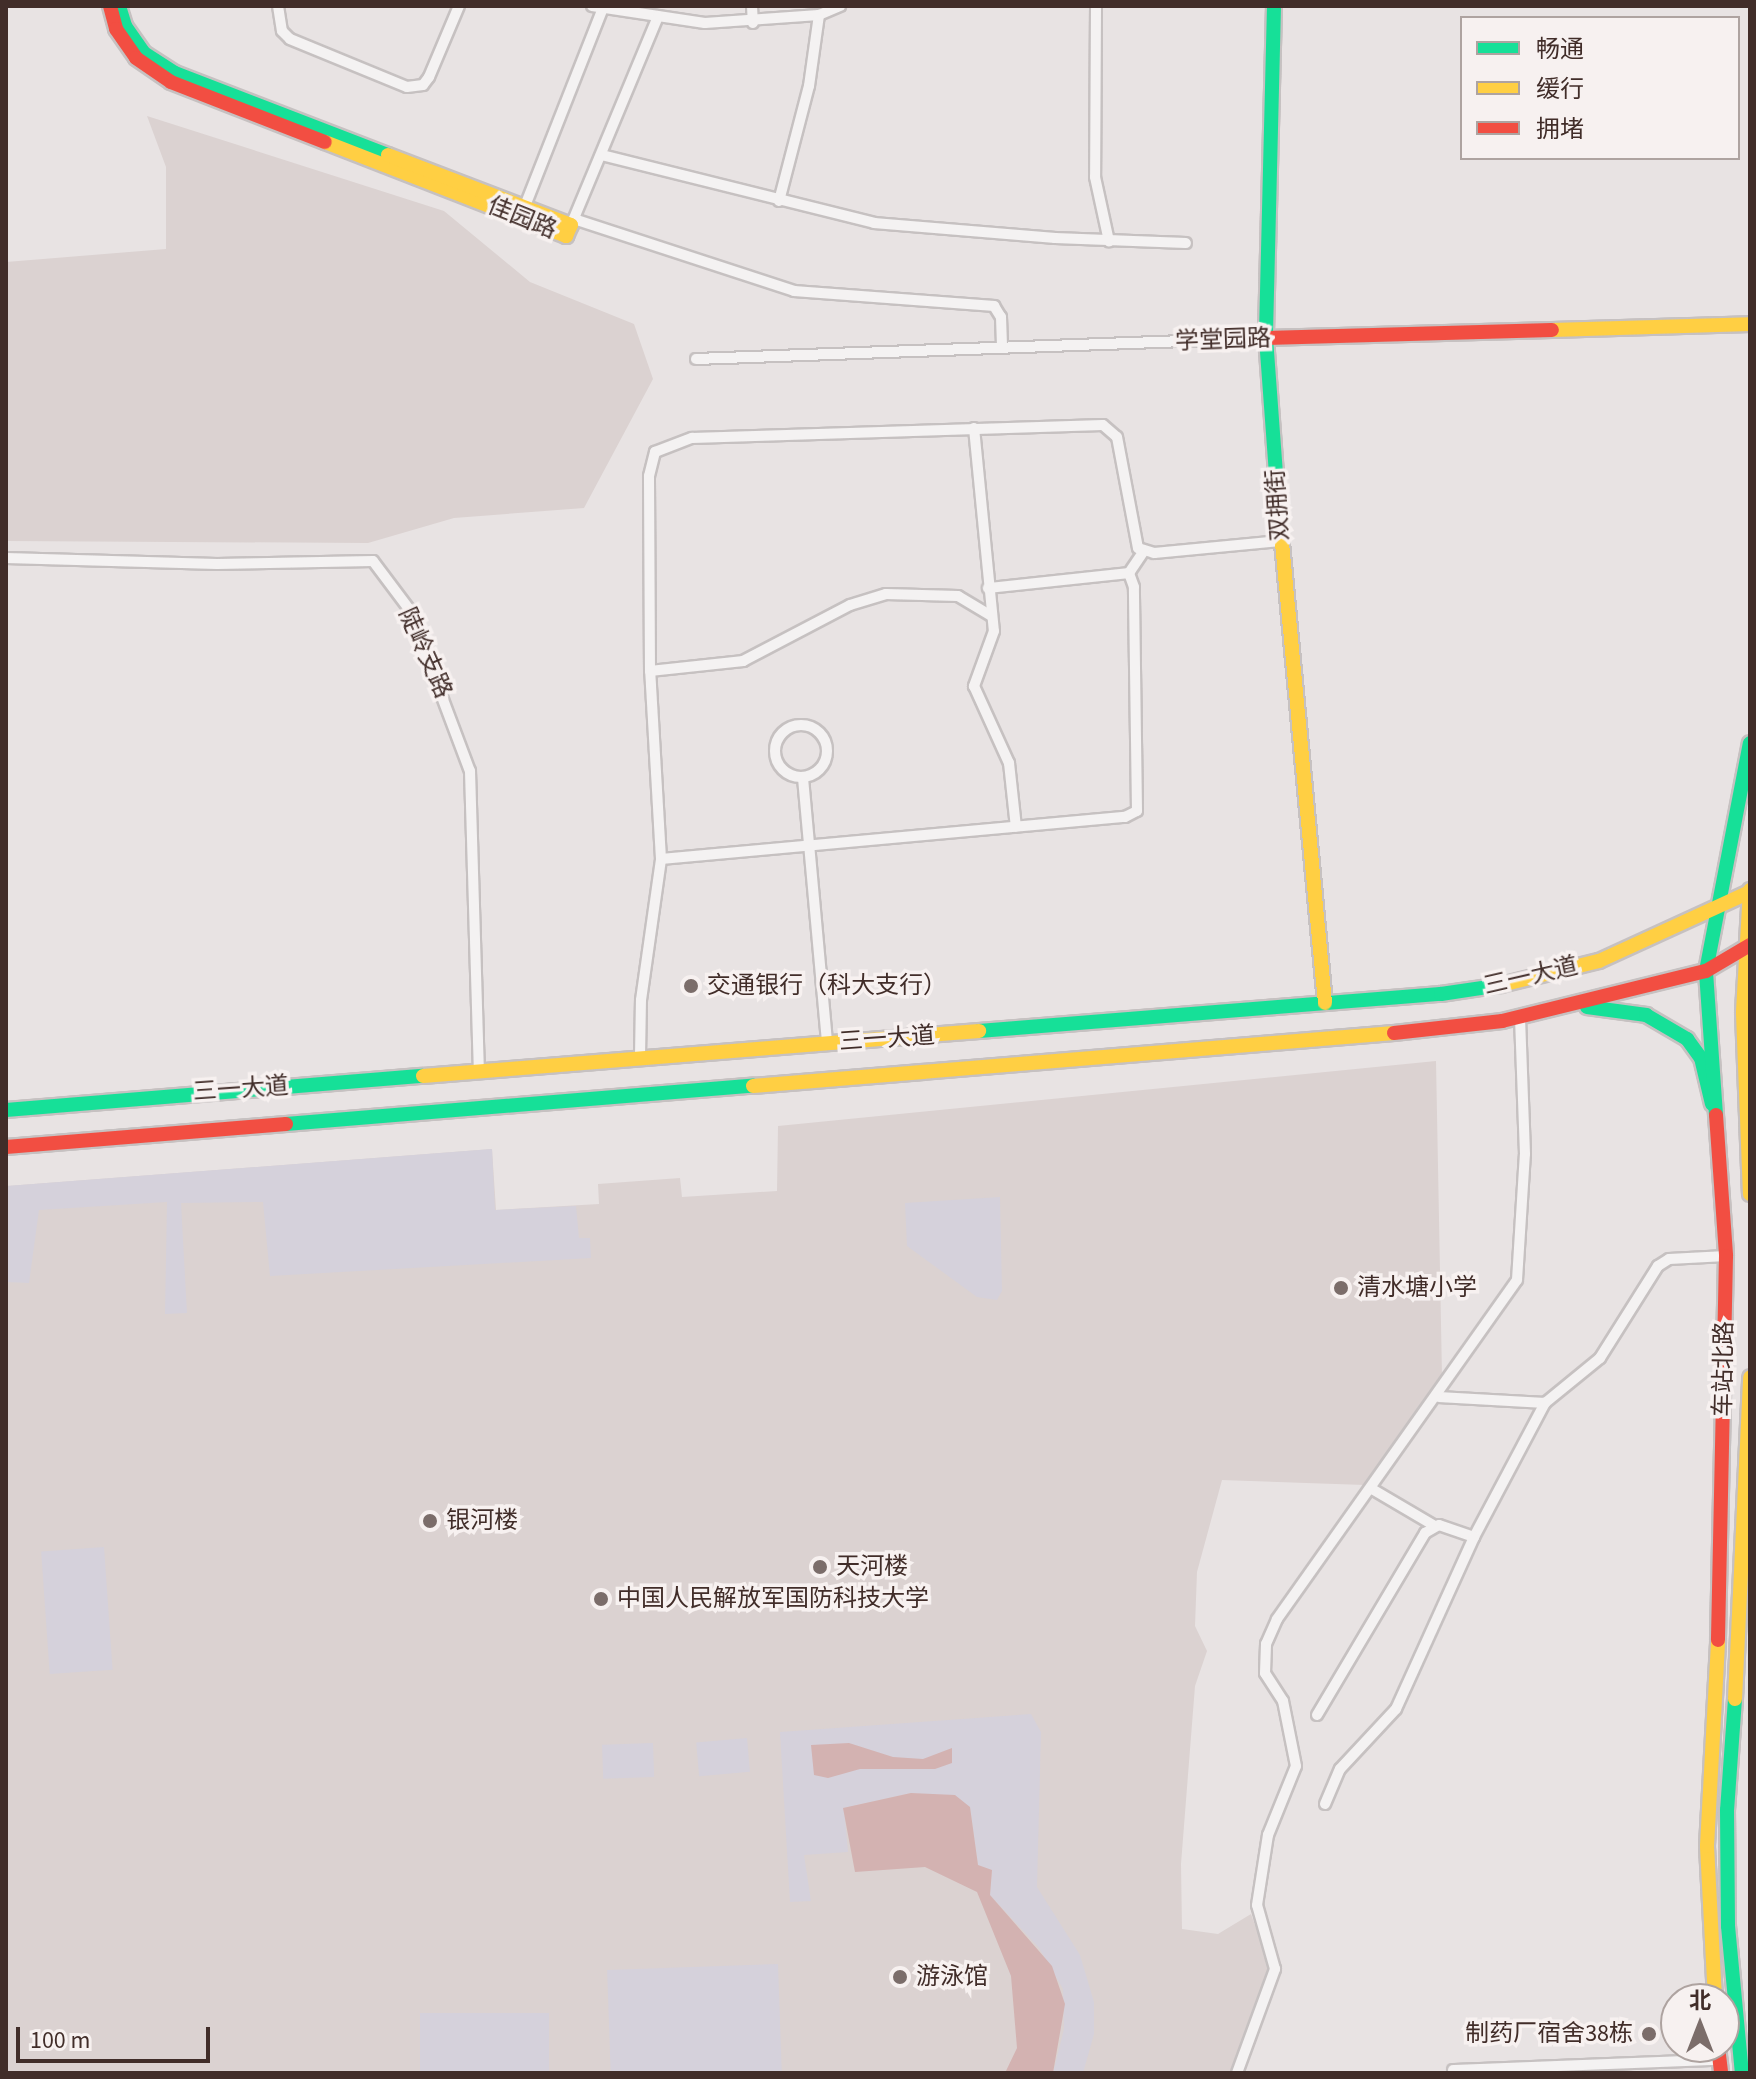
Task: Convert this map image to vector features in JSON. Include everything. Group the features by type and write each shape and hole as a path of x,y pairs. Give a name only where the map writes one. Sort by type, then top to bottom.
{"main road":[{"name":"佳园路","path":"110,6 116,29 136,58 171,82 523,212"},
{"name":"佳园路","path":"119,6 125,26 144,53 175,73 523,212 566,236 572,222"},
{"name":"双拥街","path":"1274,6 1266,338 1280,541 1325,1003"},
{"name":"学堂园路","path":"1266,338 1750,324"},
{"name":"车站北路","path":"1714,1983 1707,1846 1721,1584 1726,1256 1712,1104 1706,971 1750,743"},
{"name":"三一大道","path":"6,1110 640,1056 1441,994 1530,980 1599,961 1750,891"},
{"path":"1750,891 1747,948 1750,1194"},
{"name":"三一大道","path":"6,1147 70,1144 1204,1045 1430,1030 1573,1006 1706,971 1747,948"},
{"path":"1573,1006 1663,1022 1701,1058 1712,1104"},
{"path":"6,1154 70,1144"},
{"name":"车站北路","path":"1742,2073 1728,1926 1727,1810 1744,1570 1750,1377"}],"street":[{"path":"278,6 282,31 290,39 416,87 429,77 459,6"},
{"path":"752,6 753,23"},
{"path":"523,212 598,7 658,16 753,23 819,15 840,6"},
{"path":"1096,6 1095,177 1109,241"},
{"path":"779,201 809,86 819,15"},
{"path":"658,16 572,222 794,291 994,306 1001,317 1002,347"},
{"path":"602,155 874,223 1109,241 1186,243"},
{"name":"学堂园路","path":"696,359 1266,338"},
{"path":"640,1056 641,1000 661,859 650,671 649,476 655,452 692,438 974,428 1112,428 1134,540 1144,551"},
{"path":"974,428 993,639 974,686 1009,763 1016,827"},
{"path":"1144,551 1280,541"},
{"path":"988,588 1129,573 1144,551"},
{"name":"陡岭支路","path":"6,558 217,564 373,561 409,609 470,771 479,1070"},
{"path":"661,859 1125,817 1137,811 1134,587 1129,573"},
{"path":"650,671 731,665 850,605 886,594 958,596 991,616"},
{"path":"795,725 812,727 828,747 825,764 803,778 786,773 776,760 780,735 795,725"},
{"path":"803,778 827,1043"},
{"path":"1237,2073 1275,1969 1257,1905 1268,1835 1296,1766 1283,1701 1265,1673 1266,1644 1277,1619 1439,1397 1517,1280 1525,1154 1520,1017"},
{"path":"1325,1804 1340,1769 1396,1709 1474,1537 1545,1403 1600,1358 1658,1266 1669,1259 1726,1256"},
{"path":"1439,1397 1545,1403"},
{"path":"1372,1489 1433,1525 1474,1537"},
{"path":"1317,1715 1433,1525"},
{"path":"1453,2070 1660,2062"}],"shaded area":[{"path":"147,116 444,211 530,282 634,324 653,379 584,508 454,518 368,543 6,541 6,262 166,249 166,167"},
{"name":"中国人民解放军国防科技大学","path":"1436,1061 1442,1376 1365,1485 1222,1480 1197,1572 1195,1626 1207,1651 1195,1686 1181,1864 1182,1929 1218,1934 1251,1914 1269,1964 1234,2073 6,2073 7,1186 492,1149 496,1210 599,1204 598,1184 680,1178 682,1197 777,1191 778,1126"},
{"path":"492,1149 495,1210 576,1206 579,1238 590,1238 591,1258 270,1276 263,1202 181,1203 187,1313 165,1314 167,1202 39,1210 29,1283 6,1282 7,1186"},
{"path":"1000,1197 1002,1291 997,1300 977,1297 907,1246 905,1203"},
{"path":"104,1547 113,1670 50,1674 41,1551"},
{"path":"1031,1714 1041,1732 1037,1887 1080,1955 1094,2002 1094,2034 1083,2073 1053,2073 1064,2029 1063,1989 1039,1948 990,1895 992,1871 978,1865 970,1807 911,1793 844,1808 848,1852 804,1855 811,1901 790,1902 780,1732"},
{"path":"747,1738 750,1772 699,1776 696,1742"},
{"path":"653,1743 654,1777 603,1779 602,1745"},
{"path":"849,1743 893,1757 923,1759 952,1748 952,1763 935,1769 860,1769 828,1778 814,1775 811,1745"},
{"path":"911,1793 955,1795 970,1807 978,1865 992,1870 990,1895 1052,1966 1065,2004 1053,2073 1005,2073 1017,2048 1011,1976 977,1892 925,1867 855,1872 843,1808"},
{"path":"778,1964 782,2073 611,2073 607,1970"},
{"path":"420,2013 549,2013 549,2073 420,2073"}],"traffic: fast":[{"path":"119,6 125,26 144,53 175,73 388,155"},
{"path":"1274,6 1266,338 1278,500"},
{"path":"1716,1115 1706,971 1750,743"},
{"path":"979,1031 1441,994 1501,985"},
{"path":"1587,1007 1646,1015 1687,1039 1701,1058 1712,1104"},
{"path":"6,1110 423,1076"},
{"path":"286,1124 753,1086"},
{"path":"1735,1699 1727,1810 1728,1926 1742,2073"}],"traffic: slow":[{"path":"325,142 566,236 571,225 388,155"},
{"path":"1552,330 1750,324"},
{"path":"1278,500 1325,1003"},
{"path":"1750,890 1743,1013 1750,1194"},
{"path":"1501,985 1599,961 1750,892"},
{"path":"423,1076 979,1031"},
{"path":"753,1086 1394,1033"},
{"path":"1735,1699 1750,1377"},
{"path":"1714,1983 1707,1846 1718,1640"}],"traffic: jam":[{"path":"110,6 116,29 136,58 171,82 325,142"},
{"path":"1266,338 1552,330"},
{"path":"1394,1033 1502,1021 1706,971 1750,945"},
{"path":"1716,1115 1726,1256 1718,1640"},
{"path":"6,1147 286,1124"},
{"path":"1720,2063 1721,2073"}],"place":[{"name":"交通银行（科大支行）","path":"691,986"},
{"name":"清水塘小学","path":"1341,1288"},
{"name":"银河楼","path":"430,1521"},
{"name":"天河楼","path":"820,1567"},
{"name":"中国人民解放军国防科技大学","path":"601,1599"},
{"name":"游泳馆","path":"900,1977"},
{"name":"制药厂宿舍38栋","path":"1649,2034"}]}
